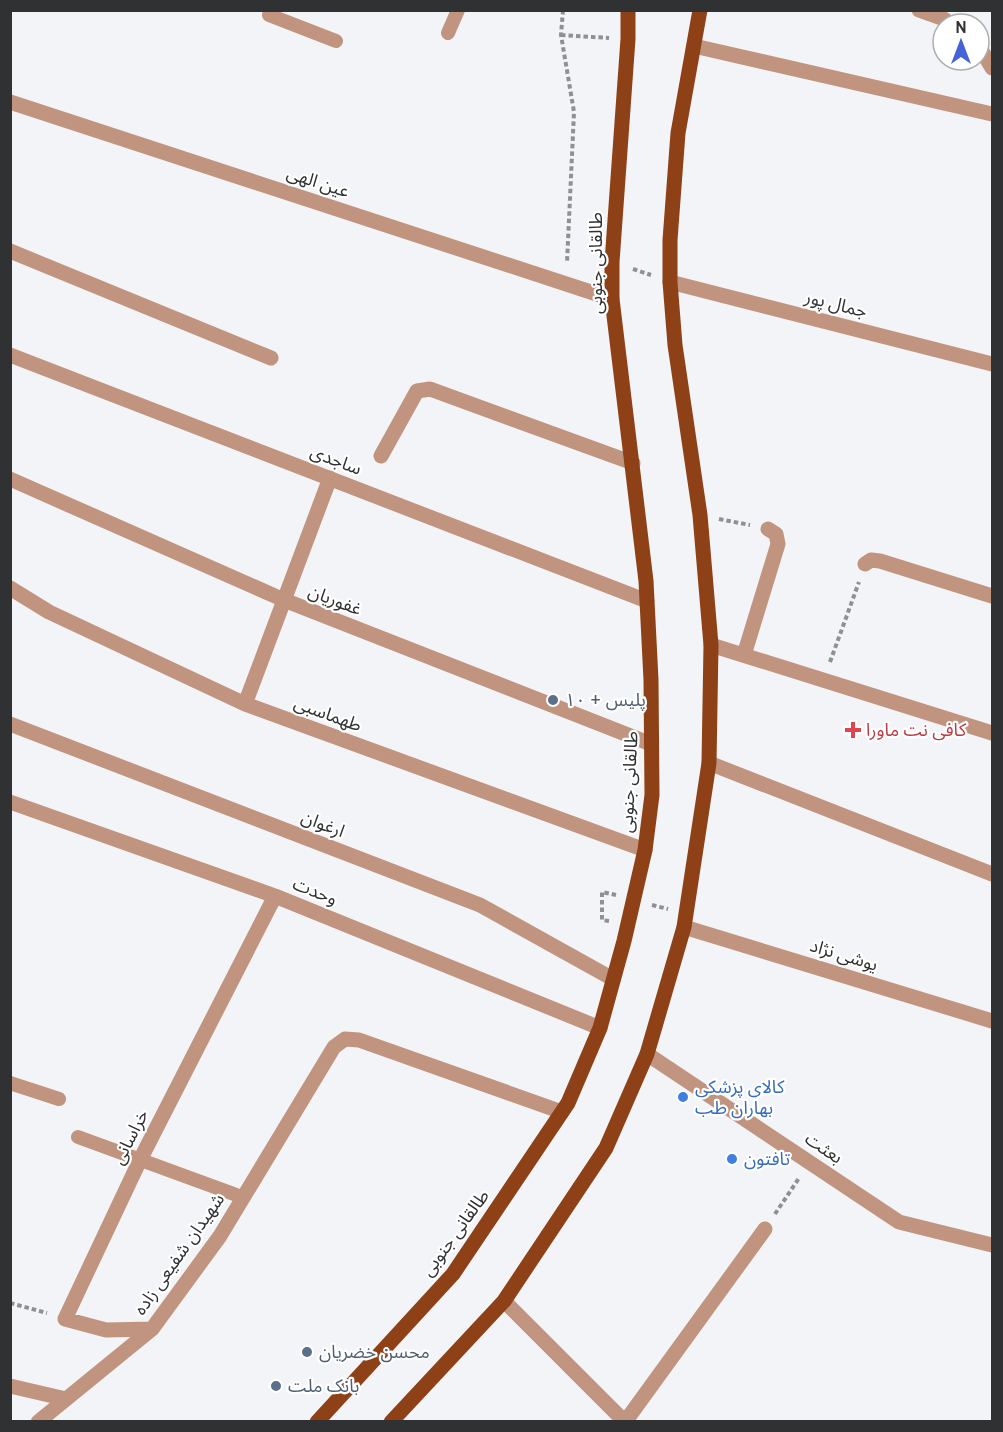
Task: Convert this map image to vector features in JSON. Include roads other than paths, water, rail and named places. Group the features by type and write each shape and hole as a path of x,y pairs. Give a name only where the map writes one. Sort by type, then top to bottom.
{"main road":[{"name":"طالقانی جنوبی","path":"317,1422 453,1274 568,1103 600,1028 645,850 652,795 651,680 647,601 633,463 612,299 612,262 628,39 628,10"},
{"path":"391,1422 504,1301 606,1148 647,1054 684,927 709,763 711,645 700,515 675,345 670,282 672,207 678,133 700,10"}],"street":[{"path":"694,46 993,114"},
{"name":"عین الهی","path":"10,102 612,299"},
{"path":"10,251 271,358"},
{"name":"جمال پور","path":"670,282 993,364"},
{"name":"ساجدی","path":"10,355 647,601"},
{"path":"381,456 417,391 430,389 633,463"},
{"path":"245,704 330,478"},
{"name":"غفوریان","path":"10,479 284,600 651,744"},
{"path":"744,655 778,544 772,531"},
{"path":"865,564 871,560 880,561 993,596"},
{"name":"طهماسبی","path":"10,588 49,612 245,704 645,850"},
{"path":"711,645 993,733"},
{"name":"ارغوان","path":"10,724 480,905 614,979"},
{"path":"709,763 993,874"},
{"name":"وحدت","path":"10,802 275,896 600,1028"},
{"name":"خراسانی","path":"152,1329 106,1330 65,1318 140,1160 275,896"},
{"name":"یوشی نژاد","path":"684,927 993,1021"},
{"name":"شهیدان شفیعی زاده","path":"38,1422 152,1329 220,1236 334,1047 345,1039 359,1040 562,1113"},
{"name":"بعثت","path":"647,1054 899,1222 993,1245"},
{"path":"504,1301 625,1422 765,1229"},
{"path":"10,1386 66,1399"}],"lane":[{"path":"271,10 269,15 336,41"},
{"path":"448,33 458,10"},
{"path":"10,1083 59,1099"},
{"path":"78,1137 242,1197"}],"place":[{"name":"پلیس + ۱۰","path":"553,700"},
{"name":"کافی نت ماورا","path":"853,730"},
{"name":"کالای پزشکی بهاران طب","path":"683,1097"},
{"name":"تافتون","path":"732,1159"},
{"name":"محسن خضریان","path":"307,1352"},
{"name":"بانک ملت","path":"276,1386"}]}
